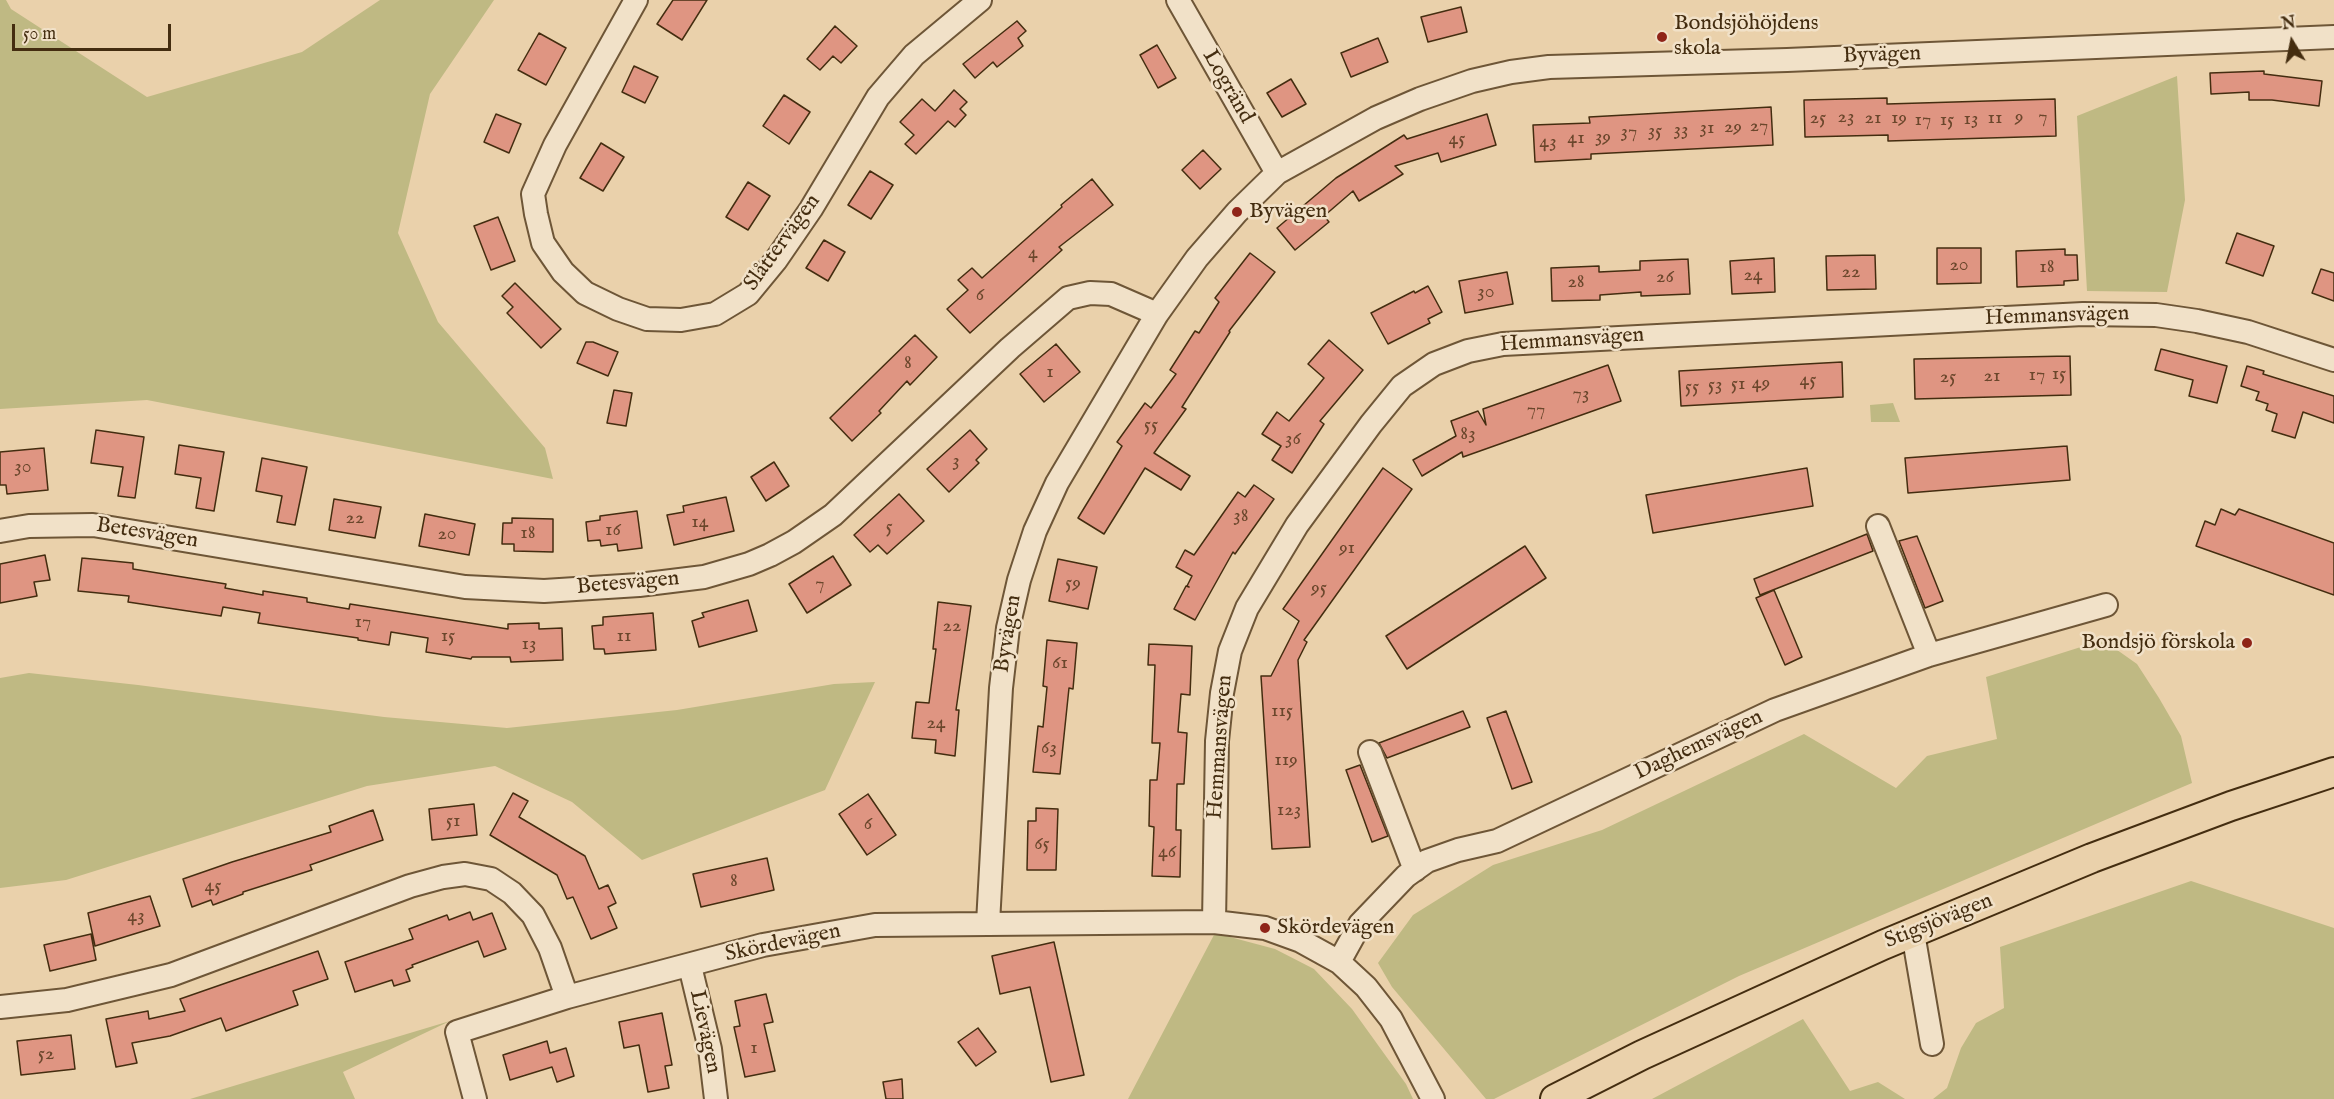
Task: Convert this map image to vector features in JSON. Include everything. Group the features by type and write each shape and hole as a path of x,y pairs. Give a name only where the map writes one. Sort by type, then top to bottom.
{"main road":[{"name":"Stigsjövägen","path":"1555,1099 1642,1055 1883,945 2092,858 2231,806 2334,772"}],"street":[{"name":"Slåttervägen","path":"636,0 555,145 533,194 543,243 563,272 585,293 618,309 647,319 681,320 715,314 748,294 776,260 811,209 878,97 914,55 980,0"},
{"name":"Logränd","path":"1178,0 1277,173"},
{"name":"Byvägen","path":"988,923 1001,688 1008,628 1018,580 1035,531 1057,483 1157,314 1197,258 1237,212 1277,173 1376,118 1419,99 1472,81 1510,72 1549,68 2334,37"},
{"name":"Betesvägen","path":"0,531 29,526 93,525 465,587 544,591 704,578 750,564 770,555 794,542 832,515 1010,348 1068,298 1090,292 1111,294 1157,314"},
{"name":"Hemmansvägen","path":"1214,922 1217,741 1222,693 1230,651 1246,608 1297,525 1365,433 1402,386 1434,364 1468,351 1503,344 2083,314 2156,315 2197,321 2248,332 2334,360"},
{"path":"1878,526 1929,655"},
{"name":"Daghemsvägen","path":"1339,962 1360,924 1406,876 1427,861 1458,850 1497,841 1556,815 1656,764 1775,710 1929,655 2106,605"},
{"path":"1370,752 1415,870"},
{"path":"0,1008 67,1000 171,975 410,886 465,874 491,879 512,893 533,915 550,948 567,997"},
{"name":"Skördevägen","path":"475,1099 457,1032 567,997 763,945 875,925 1214,922 1265,928 1301,941 1339,962 1366,987 1391,1019 1434,1099"},
{"path":"1914,933 1932,1044"},
{"name":"Lievägen","path":"690,966 710,1049 716,1099"}],"shaded area":[{"path":"0,0 6,0 11,9 147,97 302,52 380,0 494,0 430,94 398,233 438,322 545,448 553,479 147,400 0,409"},
{"path":"2177,76 2185,200 2167,292 2087,291 2077,116"},
{"path":"1893,403 1900,422 1871,422 1870,405"},
{"path":"2103,640 2137,664 2159,698 2181,736 2192,783 1739,976 1494,1099 1486,1099 1392,987 1378,963 1413,915 1493,865 1602,830 1804,734 1896,788 1927,756 1997,739 1986,677"},
{"path":"29,673 384,717 507,728 677,710 834,684 875,682 825,790 642,860 572,802 495,766 367,786 66,880 0,888 0,678"},
{"path":"2191,881 2334,928 2334,1099 1933,1099 1947,1088 1961,1048 1976,1023 2004,1008 2000,947"},
{"path":"1215,933 1275,949 1314,969 1352,1009 1406,1084 1413,1099 1128,1099"},
{"path":"1803,1019 1850,1091 1878,1082 1905,1099 1652,1099"},
{"path":"450,1021 343,1072 355,1099 190,1099"}],"building":[{"path":"673,0 707,0 682,40 657,24"},
{"path":"1461,7 1467,32 1428,42 1421,17"},
{"path":"1017,21 1026,31 1018,38 1023,46 997,67 993,62 975,78 963,64"},
{"path":"835,26 857,46 841,63 833,56 820,70 807,59"},
{"path":"539,33 566,48 546,85 518,70"},
{"path":"1378,38 1388,62 1351,77 1341,53"},
{"path":"1157,45 1176,78 1158,88 1140,55"},
{"path":"634,66 658,77 645,103 622,92"},
{"path":"2264,71 2264,74 2322,81 2319,106 2272,100 2249,100 2249,92 2211,94 2210,73"},
{"path":"1291,79 1306,104 1282,117 1267,93"},
{"path":"954,90 967,102 960,109 966,115 955,127 948,121 916,154 905,144 914,135 900,122 922,99 935,111"},
{"path":"784,95 810,112 789,144 763,126"},
{"path":"1887,98 1887,104 2055,99 2056,136 1888,141 1888,135 1805,137 1804,100"},
{"path":"1771,107 1773,145 1591,154 1591,159 1535,162 1533,125 1590,123 1589,117"},
{"path":"496,114 521,124 509,153 484,142"},
{"path":"1487,114 1496,145 1441,162 1438,153 1395,166 1403,174 1359,201 1353,191 1324,216 1329,222 1295,250 1277,228 1336,178 1404,135 1407,139"},
{"path":"601,143 624,157 603,191 580,178"},
{"path":"1203,150 1221,169 1200,189 1182,170"},
{"path":"870,171 893,185 871,219 848,205"},
{"path":"1092,179 1113,205 1059,247 1062,250 970,333 947,309 968,290 958,280 972,268 982,278"},
{"path":"748,182 770,196 748,230 726,217"},
{"path":"498,217 515,261 491,270 474,226"},
{"path":"2237,233 2274,246 2263,276 2226,263"},
{"path":"824,240 845,252 828,281 806,268"},
{"path":"1937,248 1981,248 1981,283 1937,284"},
{"path":"2065,249 2065,255 2077,255 2078,280 2064,281 2064,285 2017,287 2016,251"},
{"path":"1250,253 1275,272 1229,331 1182,407 1186,409 1154,453 1190,476 1181,490 1145,468 1104,534 1078,518 1122,446 1117,442 1145,403 1151,408 1176,374 1170,370 1195,331 1199,333 1219,302 1215,298"},
{"path":"1875,255 1876,289 1827,290 1826,256"},
{"path":"1774,258 1775,292 1732,294 1730,261"},
{"path":"1688,259 1690,294 1641,296 1641,292 1600,295 1600,300 1552,301 1551,268 1599,266 1599,272 1640,270 1640,261"},
{"path":"2321,269 2334,273 2334,301 2312,293"},
{"path":"1507,272 1513,304 1465,313 1459,281"},
{"path":"515,283 561,329 541,348 507,313 513,307 502,296"},
{"path":"1428,286 1442,312 1428,319 1430,323 1388,344 1371,313"},
{"path":"915,335 937,357 910,385 907,381 879,411 881,413 852,441 830,418"},
{"path":"1329,340 1363,370 1320,421 1324,424 1292,473 1272,460 1281,446 1262,434 1277,412 1289,421 1324,378 1308,364"},
{"path":"586,342 593,342 618,352 608,376 577,363"},
{"path":"1056,344 1080,372 1044,402 1020,374"},
{"path":"2161,349 2227,366 2217,403 2189,396 2193,380 2155,370"},
{"path":"2070,356 2071,395 1915,399 1914,359"},
{"path":"1842,362 1843,397 1681,406 1679,371"},
{"path":"1608,365 1621,401 1463,457 1462,452 1422,476 1413,460 1456,436 1451,421 1478,411 1486,425 1483,409"},
{"path":"2247,366 2264,371 2263,374 2334,396 2334,423 2303,412 2295,438 2272,431 2277,414 2266,410 2268,404 2256,400 2259,392 2241,386"},
{"path":"614,390 632,393 626,426 607,423"},
{"path":"96,430 144,437 135,498 118,496 123,467 91,463"},
{"path":"970,430 987,449 976,460 979,463 949,492 927,469"},
{"path":"179,445 224,452 214,511 196,508 201,478 175,474"},
{"path":"2067,446 2070,480 1908,493 1905,458"},
{"path":"44,448 48,490 7,494 6,485 0,485 0,452"},
{"path":"262,458 307,467 295,525 277,522 282,496 256,491"},
{"path":"774,462 789,486 766,501 751,477"},
{"path":"1383,468 1412,489 1304,640 1307,642 1298,660 1310,847 1272,849 1261,676 1271,676 1299,621 1283,609"},
{"path":"1807,468 1813,506 1653,533 1646,495"},
{"path":"1254,485 1274,499 1235,554 1233,552 1195,620 1174,609 1186,586 1189,587 1187,586 1192,576 1176,567 1185,550 1194,555 1238,492 1245,497"},
{"path":"899,494 924,521 887,554 878,545 870,552 854,535"},
{"path":"726,497 734,531 674,545 667,515 684,512 683,506"},
{"path":"334,499 381,507 375,538 329,530"},
{"path":"2221,509 2235,515 2239,509 2334,543 2334,595 2196,546 2205,521 2215,525"},
{"path":"637,511 642,548 618,551 617,544 601,546 600,540 588,541 586,522 600,520 600,516"},
{"path":"425,514 475,524 469,555 419,546"},
{"path":"512,518 553,519 553,552 514,551 514,544 502,544 503,523 512,523"},
{"path":"1867,534 1873,551 1760,595 1754,579"},
{"path":"1917,536 1943,601 1925,608 1899,541"},
{"path":"1525,546 1546,578 1407,669 1386,636"},
{"path":"45,555 50,580 34,582 37,596 0,603 0,564"},
{"path":"833,556 851,585 807,613 789,584"},
{"path":"82,558 133,563 133,569 226,584 225,588 263,595 263,591 307,598 307,602 349,609 350,604 508,629 508,624 539,623 539,629 562,628 563,660 511,662 510,657 472,657 471,659 426,652 428,638 391,632 389,645 258,623 260,613 223,607 221,616 128,602 129,596 78,591"},
{"path":"1058,559 1097,567 1088,609 1049,601"},
{"path":"1774,590 1802,657 1785,665 1756,598"},
{"path":"748,600 757,631 699,647 692,621 704,617 702,613"},
{"path":"938,602 971,606 956,710 959,710 955,756 935,753 936,740 912,738 916,702 929,703 936,649 933,649"},
{"path":"653,613 656,650 605,654 604,649 594,649 592,626 603,625 603,617"},
{"path":"1047,640 1077,643 1073,689 1069,688 1060,774 1033,772 1038,726 1043,727 1047,687 1043,686"},
{"path":"1149,644 1192,646 1190,695 1181,694 1178,732 1187,733 1184,784 1177,784 1176,830 1181,830 1180,877 1152,876 1154,827 1149,826 1150,780 1157,780 1160,743 1152,743 1155,665 1148,665"},
{"path":"1463,711 1470,727 1387,758 1379,743"},
{"path":"1506,711 1532,782 1512,789 1487,718"},
{"path":"1360,765 1388,836 1372,842 1346,770"},
{"path":"513,793 528,801 519,817 585,856 599,889 608,885 616,903 608,907 617,928 591,939 573,897 567,899 557,875 490,835"},
{"path":"868,794 896,835 867,855 839,814"},
{"path":"474,804 477,835 432,840 429,809"},
{"path":"1036,808 1058,809 1056,870 1027,870 1028,821 1036,821"},
{"path":"373,810 383,840 310,865 312,870 243,892 243,894 213,905 211,900 192,907 183,879 331,832 329,826"},
{"path":"767,858 774,890 701,907 693,874"},
{"path":"150,896 160,926 95,946 88,913"},
{"path":"470,912 473,920 492,913 506,949 484,957 478,941 412,965 413,967 406,970 410,981 394,986 392,980 355,992 345,962 413,939 409,929 447,915 449,920"},
{"path":"91,934 96,960 50,971 44,945"},
{"path":"1054,942 1084,1075 1051,1082 1030,987 1000,994 992,956"},
{"path":"318,951 328,979 293,991 298,1005 226,1031 221,1018 170,1036 132,1043 137,1063 116,1067 106,1019 148,1011 149,1019 185,1011 180,999"},
{"path":"766,994 773,1022 764,1024 775,1071 745,1077 734,1027 740,1026 735,1001"},
{"path":"662,1013 672,1065 665,1066 669,1088 648,1092 639,1045 624,1048 619,1022"},
{"path":"978,1028 996,1052 976,1066 958,1042"},
{"path":"71,1035 75,1069 21,1075 17,1041"},
{"path":"547,1041 550,1053 566,1048 574,1076 557,1082 552,1067 510,1080 503,1055"},
{"path":"902,1079 903,1099 886,1099 883,1082"}],"place":[{"name":"Bondsjöhöjdens skola","path":"1662,37"},
{"name":"Byvägen","path":"1237,212"},
{"name":"Bondsjö förskola","path":"2247,643"},
{"name":"Skördevägen","path":"1265,928"}]}
